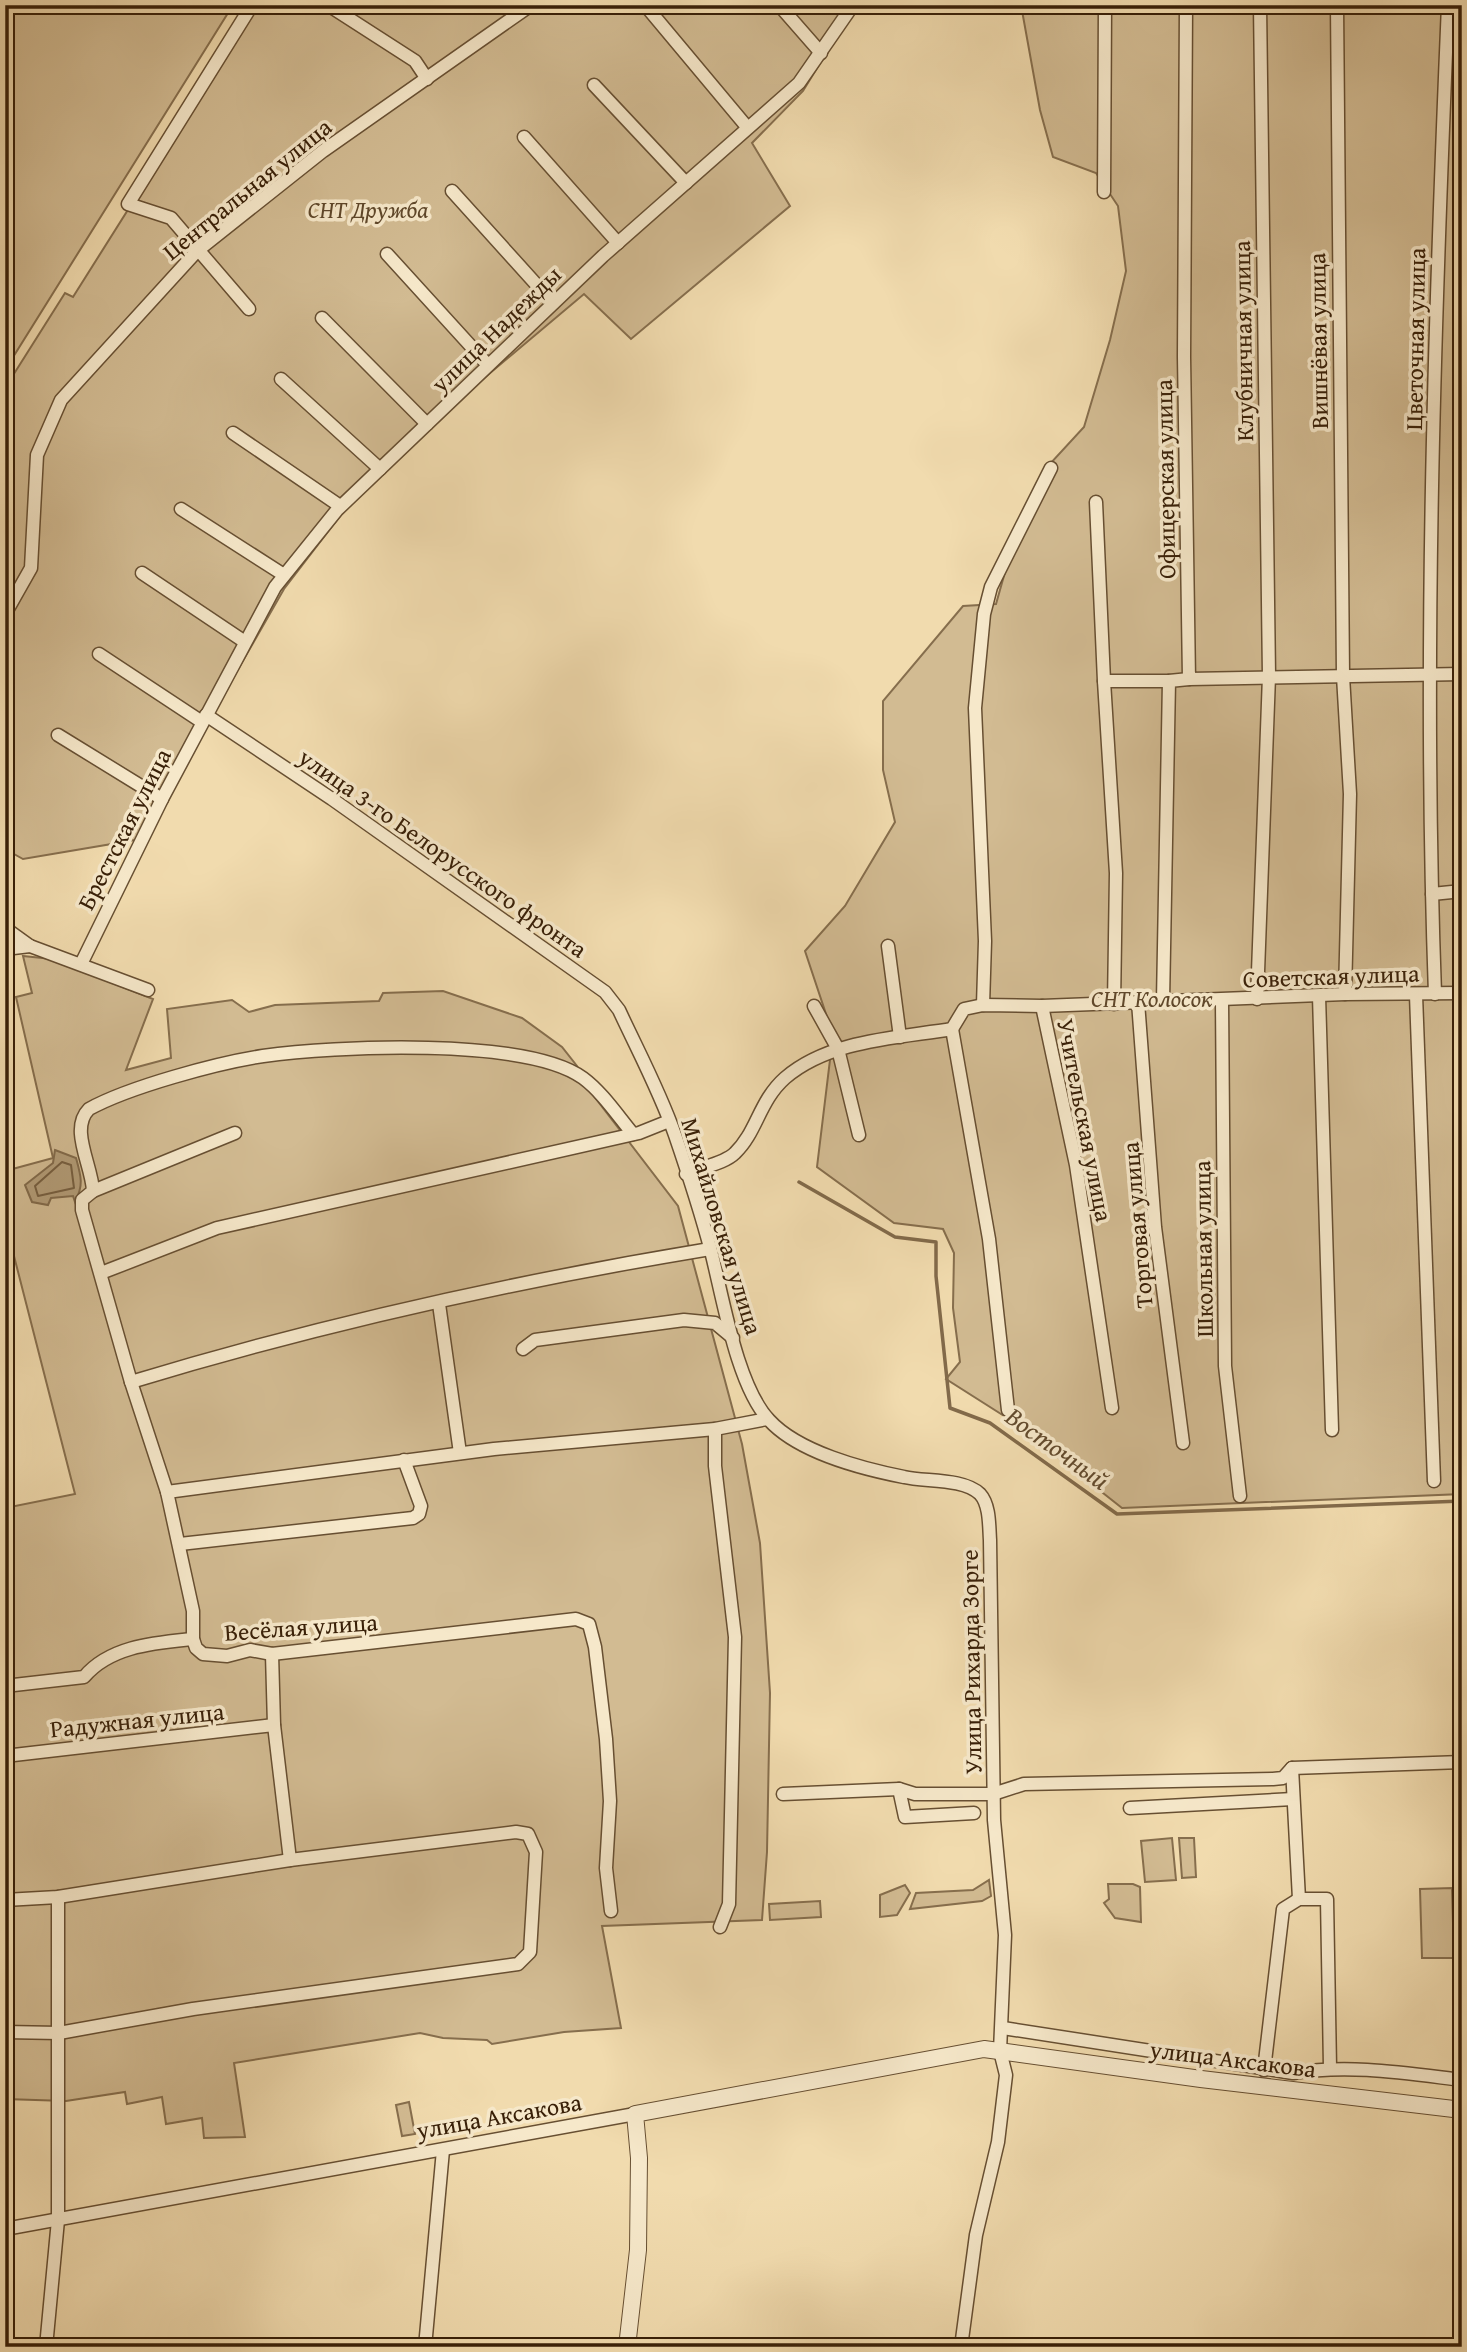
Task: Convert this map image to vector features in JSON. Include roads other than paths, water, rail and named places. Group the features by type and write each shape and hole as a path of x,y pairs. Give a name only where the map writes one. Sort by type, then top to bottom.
{"street":[{"path":"248,309 171,218 128,204 252,5"},
{"path":"328,5 415,61 427,79"},
{"name":"Центральная улица","path":"5,614 31,568 37,455 61,400 197,251 323,151 531,5"},
{"path":"645,5 747,127"},
{"path":"779,5 821,53"},
{"name":"улица Надежды","path":"204,719 284,575 341,506 553,303 799,83 853,5"},
{"path":"1104,192 1105,5"},
{"name":"Офицерская улица","path":"1186,5 1184,357 1189,679"},
{"name":"Клубничная улица","path":"1257,999 1269,676 1260,5"},
{"name":"Вишнёвая улица","path":"1337,5 1343,676 1350,793 1345,994"},
{"name":"Цветочная улица","path":"1435,994 1429,675 1439,203 1448,5"},
{"path":"594,85 686,183"},
{"path":"524,137 618,243"},
{"path":"452,191 553,303"},
{"path":"387,254 488,365"},
{"path":"322,318 427,424"},
{"path":"281,379 380,468"},
{"path":"233,433 341,506"},
{"path":"1008,1410 989,1239 952,1029 964,1009 983,1005 985,942 975,708 984,614 991,587 1051,468"},
{"path":"1096,502 1116,873 1114,1003"},
{"path":"181,509 284,575"},
{"path":"142,573 245,642"},
{"name":"улица 3-го Белорусского фронта","path":"99,654 332,799 605,992 619,1010 635,1044"},
{"path":"1104,681 1462,674"},
{"path":"1163,1001 1169,681"},
{"name":"Брестская улица","path":"82,962 204,719"},
{"path":"58,734 162,799"},
{"path":"1432,894 1462,891"},
{"path":"5,928 30,946 82,962 148,990"},
{"path":"5,949 30,946"},
{"path":"888,946 900,1037"},
{"name":"Советская улица","path":"983,1005 1042,1006 1222,1001 1345,994 1462,993"},
{"path":"1416,995 1434,1481"},
{"path":"1319,996 1332,1430"},
{"name":"Школьная улица","path":"1222,1001 1226,1366 1241,1496"},
{"name":"Торговая улица","path":"1138,1003 1155,1227 1183,1443"},
{"path":"814,1006 838,1049 859,1135"},
{"name":"Учительская улица","path":"1042,1006 1076,1165 1112,1408"},
{"path":"686,1174 734,1155 749,1135 761,1106 783,1080 805,1063 838,1049 952,1029"},
{"name":"Михайловская улица","path":"635,1044 669,1121 710,1249 733,1339 750,1389 767,1419"},
{"path":"93,1191 93,1177 80,1129 80,1117 89,1109 170,1080 262,1056 373,1048 509,1053 549,1062 584,1079 633,1134"},
{"path":"101,1273 217,1228 633,1134 669,1121"},
{"path":"193,1639 193,1611 167,1492 131,1382 82,1210 82,1200 93,1191 235,1133"},
{"path":"131,1382 212,1357 439,1304 599,1268 710,1249"},
{"path":"439,1304 460,1453"},
{"path":"523,1349 535,1340 684,1320 715,1323 733,1339"},
{"path":"167,1492 460,1453 715,1429 767,1419"},
{"name":"Улица Рихарда Зорге","path":"767,1419 781,1432 839,1460 905,1478 968,1486 981,1495 987,1506 995,1858 1005,1935 1000,2051"},
{"path":"715,1429 715,1466 735,1637 729,1905 720,1927"},
{"path":"180,1544 413,1518 419,1514 421,1506 404,1460"},
{"name":"Весёлая улица","path":"5,1686 84,1677 95,1664 144,1644 193,1639 196,1648 203,1654 227,1656 250,1650 272,1654 576,1619 589,1624 595,1647 610,1801 606,1868 611,1911"},
{"path":"272,1654 274,1725 290,1860"},
{"name":"Радужная улица","path":"5,1756 274,1725"},
{"path":"783,1794 899,1789 915,1794 993,1794 1024,1784 1283,1778 1293,1768 1462,1762"},
{"path":"1293,1768 1299,1899"},
{"path":"899,1789 905,1817 974,1814"},
{"path":"1130,1808 1293,1799"},
{"path":"5,1900 58,1897 290,1860 516,1832 528,1834 536,1852 530,1952 518,1964 192,2009 59,2033 5,2032"},
{"path":"46,2347 58,2220 58,1897"},
{"path":"1264,2070 1283,1909 1299,1899 1327,1899 1330,2067"},
{"path":"1003,2028 1264,2070 1293,2073 1330,2067 1369,2068 1462,2080"},
{"name":"улица Аксакова","path":"5,2230 984,2049 1201,2080 1462,2109"},
{"path":"961,2347 976,2235 998,2142 1006,2075 1000,2051"},
{"path":"627,2347 638,2250 639,2158 635,2114"},
{"path":"425,2347 443,2150"}],"water":[{"path":"55,1150 76,1158 81,1180 78,1196 75,1202 73,1196 51,1198 48,1205 32,1202 25,1185 53,1163"}],"waterway":[{"name":"Восточный","path":"799,1182 895,1237 936,1242 936,1276 950,1408 990,1423 1117,1514 1462,1501"}],"park label":[{"name":"СНТ Дружба","path":"368,209"},
{"name":"СНТ Колосок","path":"1152,998"}]}
